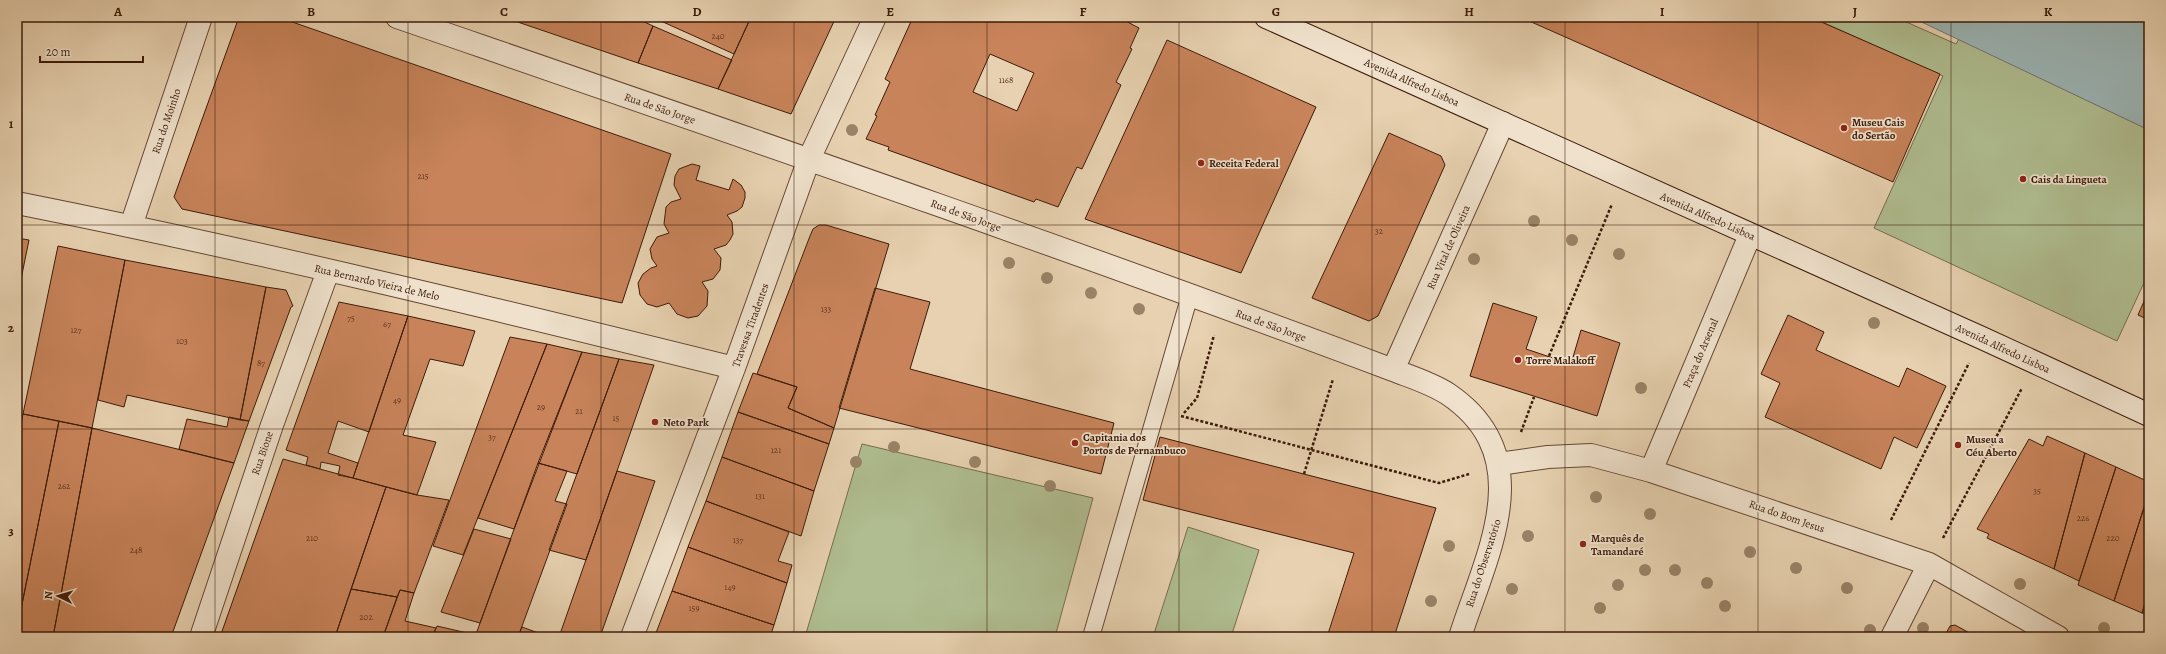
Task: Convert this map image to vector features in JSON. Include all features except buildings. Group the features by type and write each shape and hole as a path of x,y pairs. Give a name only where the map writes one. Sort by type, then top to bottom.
{"street":[{"name":"Rua do Moinho","path":"131,226 201,17"},
{"name":"Rua de São Jorge","path":"397,17 809,159 1190,295 1428,384 1462,405 1485,431 1499,464"},
{"name":"Travessa Tiradentes","path":"632,637 734,368 809,159 875,17"},
{"name":"Avenida Alfredo Lisboa","path":"1266,17 1982,338 2149,415"},
{"name":"Rua Vital de Oliveira","path":"1393,370 1503,123"},
{"name":"Rua Bernardo Vieira de Melo","path":"17,203 131,226 484,306 734,368"},
{"name":"Praça do Arsenal","path":"1651,471 1750,235"},
{"name":"Rua Bione","path":"201,637 272,425 328,271"},
{"name":"Rua do Bom Jesus","path":"1499,464 1548,457 1591,455 1651,471 1929,564 2058,637"},
{"name":"Rua do Observatório","path":"1460,637 1498,520 1500,499 1499,464"},
{"path":"1892,637 1929,564"}],"lane":[{"path":"1091,637 1190,295"}],"path":[{"path":"1549,356 1622,177"},
{"path":"1877,547 1982,338"},
{"path":"1180,422 1181,416 1197,398 1210,350"},
{"path":"1304,474 1341,351"},
{"path":"1929,564 2036,363"},
{"path":"1156,409 1439,483"}],"green space":[{"name":"Cais da Lingueta","path":"1811,17 1895,17 1956,44 1959,39 2149,130 2149,272 2117,341 1874,228 1943,76"},
{"path":"862,444 1093,498 1055,637 805,637"},
{"path":"1188,527 1259,550 1231,637 1153,637"}],"water":[{"path":"1911,17 2149,17 2149,130"}],"place":[{"name":"Museu Cais do Sertão","path":"1844,128"},
{"name":"Receita Federal","path":"1201,163"},
{"name":"Cais da Lingueta","path":"2023,179"},
{"name":"Torre Malakoff","path":"1518,360"},
{"name":"Neto Park","path":"655,422"},
{"name":"Capitania dos Portos de Pernambuco","path":"1075,443"},
{"name":"Museu a Céu Aberto","path":"1958,445"},
{"name":"Marquês de Tamandaré","path":"1583,544"}]}
